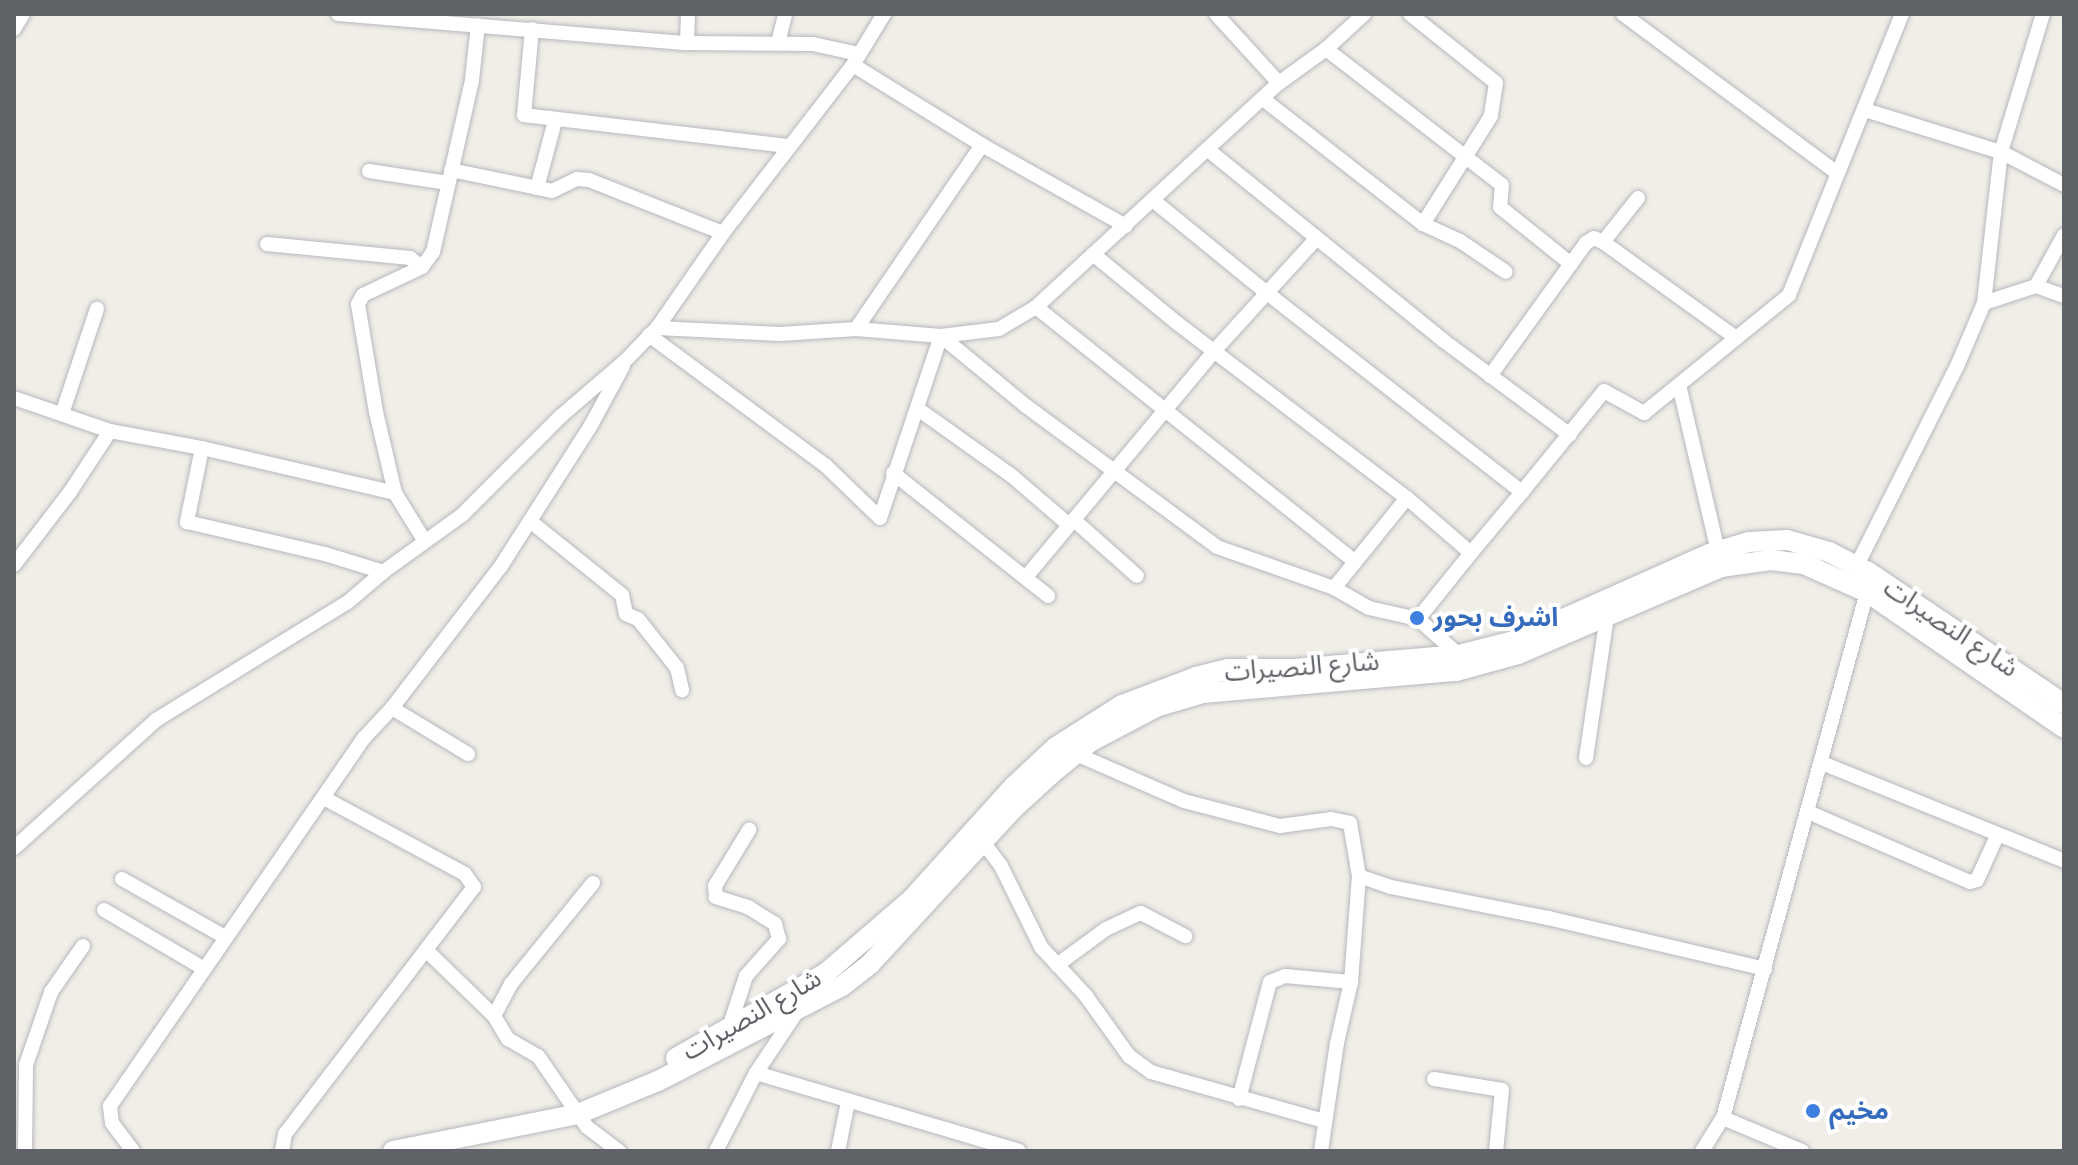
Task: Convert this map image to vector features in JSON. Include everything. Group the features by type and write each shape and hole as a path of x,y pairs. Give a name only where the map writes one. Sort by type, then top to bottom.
{"main road":[{"name":"شارع النصيرات","path":"616,1099 838,964 911,900 1014,786 1056,747 1122,705 1228,669 1295,669 1459,655 1514,641 1718,551 1749,542 1787,540 1829,552 1856,567 2064,704"},
{"name":"شارع النصيرات","path":"393,1151 578,1114 658,1081 842,986 870,964 1013,809 1076,754 1156,707 1203,693 1456,671 1518,654 1721,567 1771,560 1804,564 1867,592 2064,728"}],"street":[{"path":"14,29 23,14"},
{"path":"338,14 440,17 478,25 687,43 813,44 856,59 982,145 1126,226"},
{"path":"687,43 688,14"},
{"path":"778,43 785,14"},
{"path":"14,848 156,720 348,602 424,540 462,515 561,416 625,361 653,331 787,146 856,59 884,14"},
{"path":"1216,14 1279,83"},
{"path":"653,331 780,334 856,329 941,336 999,329 1036,307 1279,83 1326,49 1364,14"},
{"path":"1410,14 1496,83 1491,116 1423,224"},
{"path":"1623,14 1837,173"},
{"path":"1418,619 1604,391 1644,413 1789,295 1902,14"},
{"path":"1856,567 1958,364 1984,303 2001,152 2043,14"},
{"path":"424,540 395,493 376,412 358,304 363,295 422,267 437,239 472,80 478,25"},
{"path":"532,29 522,109 524,115 787,146"},
{"path":"1326,49 1502,185 1500,207 1571,264"},
{"path":"1263,99 1423,224 1460,241 1506,272"},
{"path":"1865,110 2001,152 2064,185"},
{"path":"537,188 555,121"},
{"path":"856,329 982,145"},
{"path":"1207,149 1316,239 1570,435"},
{"path":"369,171 450,176 552,191 577,179 589,180 723,233"},
{"path":"1603,242 1638,198"},
{"path":"1154,201 1522,492"},
{"path":"2036,286 2064,235"},
{"path":"1490,376 1586,243 1594,238 1736,338"},
{"path":"1026,577 1214,351 1316,239"},
{"path":"267,244 410,258 422,267"},
{"path":"1093,254 1407,498 1471,553"},
{"path":"1984,303 2036,286 2064,296"},
{"path":"1036,307 1354,561"},
{"path":"62,414 97,309"},
{"path":"653,331 825,465 880,518 941,336"},
{"path":"941,336 1026,406 1217,547 1334,588 1369,608 1418,619 1459,655"},
{"path":"133,1151 112,1123 110,1106 364,738 392,708 501,566 602,407 625,361"},
{"path":"1679,385 1718,551"},
{"path":"14,398 110,431 202,448 395,493"},
{"path":"918,409 1012,476 1137,576"},
{"path":"14,565 70,492 110,431"},
{"path":"202,448 187,522 325,554 383,572"},
{"path":"893,473 1048,596"},
{"path":"1334,588 1407,498"},
{"path":"530,521 622,595 626,614 638,619 677,668 682,690"},
{"path":"1702,1151 1723,1118 1867,592"},
{"path":"1586,758 1607,616"},
{"path":"392,708 468,754"},
{"path":"1076,754 1184,801 1280,826 1331,819 1350,823 1359,876 1351,982 1321,1151"},
{"path":"1822,763 2064,861"},
{"path":"282,1151 285,1134 474,887 465,874 324,798"},
{"path":"1808,812 1970,882 1977,880 1997,836"},
{"path":"729,1028 746,976 779,939 775,924 748,907 716,897 715,886 749,830"},
{"path":"983,842 1001,866 1041,947 1086,996 1129,1056 1151,1072 1324,1121"},
{"path":"1359,876 1391,887 1548,918 1765,969"},
{"path":"122,879 225,937"},
{"path":"494,1016 511,984 593,883"},
{"path":"104,910 203,968"},
{"path":"1057,965 1106,929 1141,913 1185,936"},
{"path":"25,1151 26,1065 51,992 83,946"},
{"path":"426,950 494,1016 508,1039 538,1056 587,1127 619,1151"},
{"path":"1239,1099 1270,982 1285,976 1351,982"},
{"path":"716,1151 756,1073 798,1010"},
{"path":"756,1073 1019,1151"},
{"path":"1434,1079 1502,1090 1496,1151"},
{"path":"838,1151 848,1102"},
{"path":"1723,1118 1802,1151"}],"place":[{"name":"اشرف بحور","path":"1417,618"},
{"name":"مخيم","path":"1813,1111"}]}
